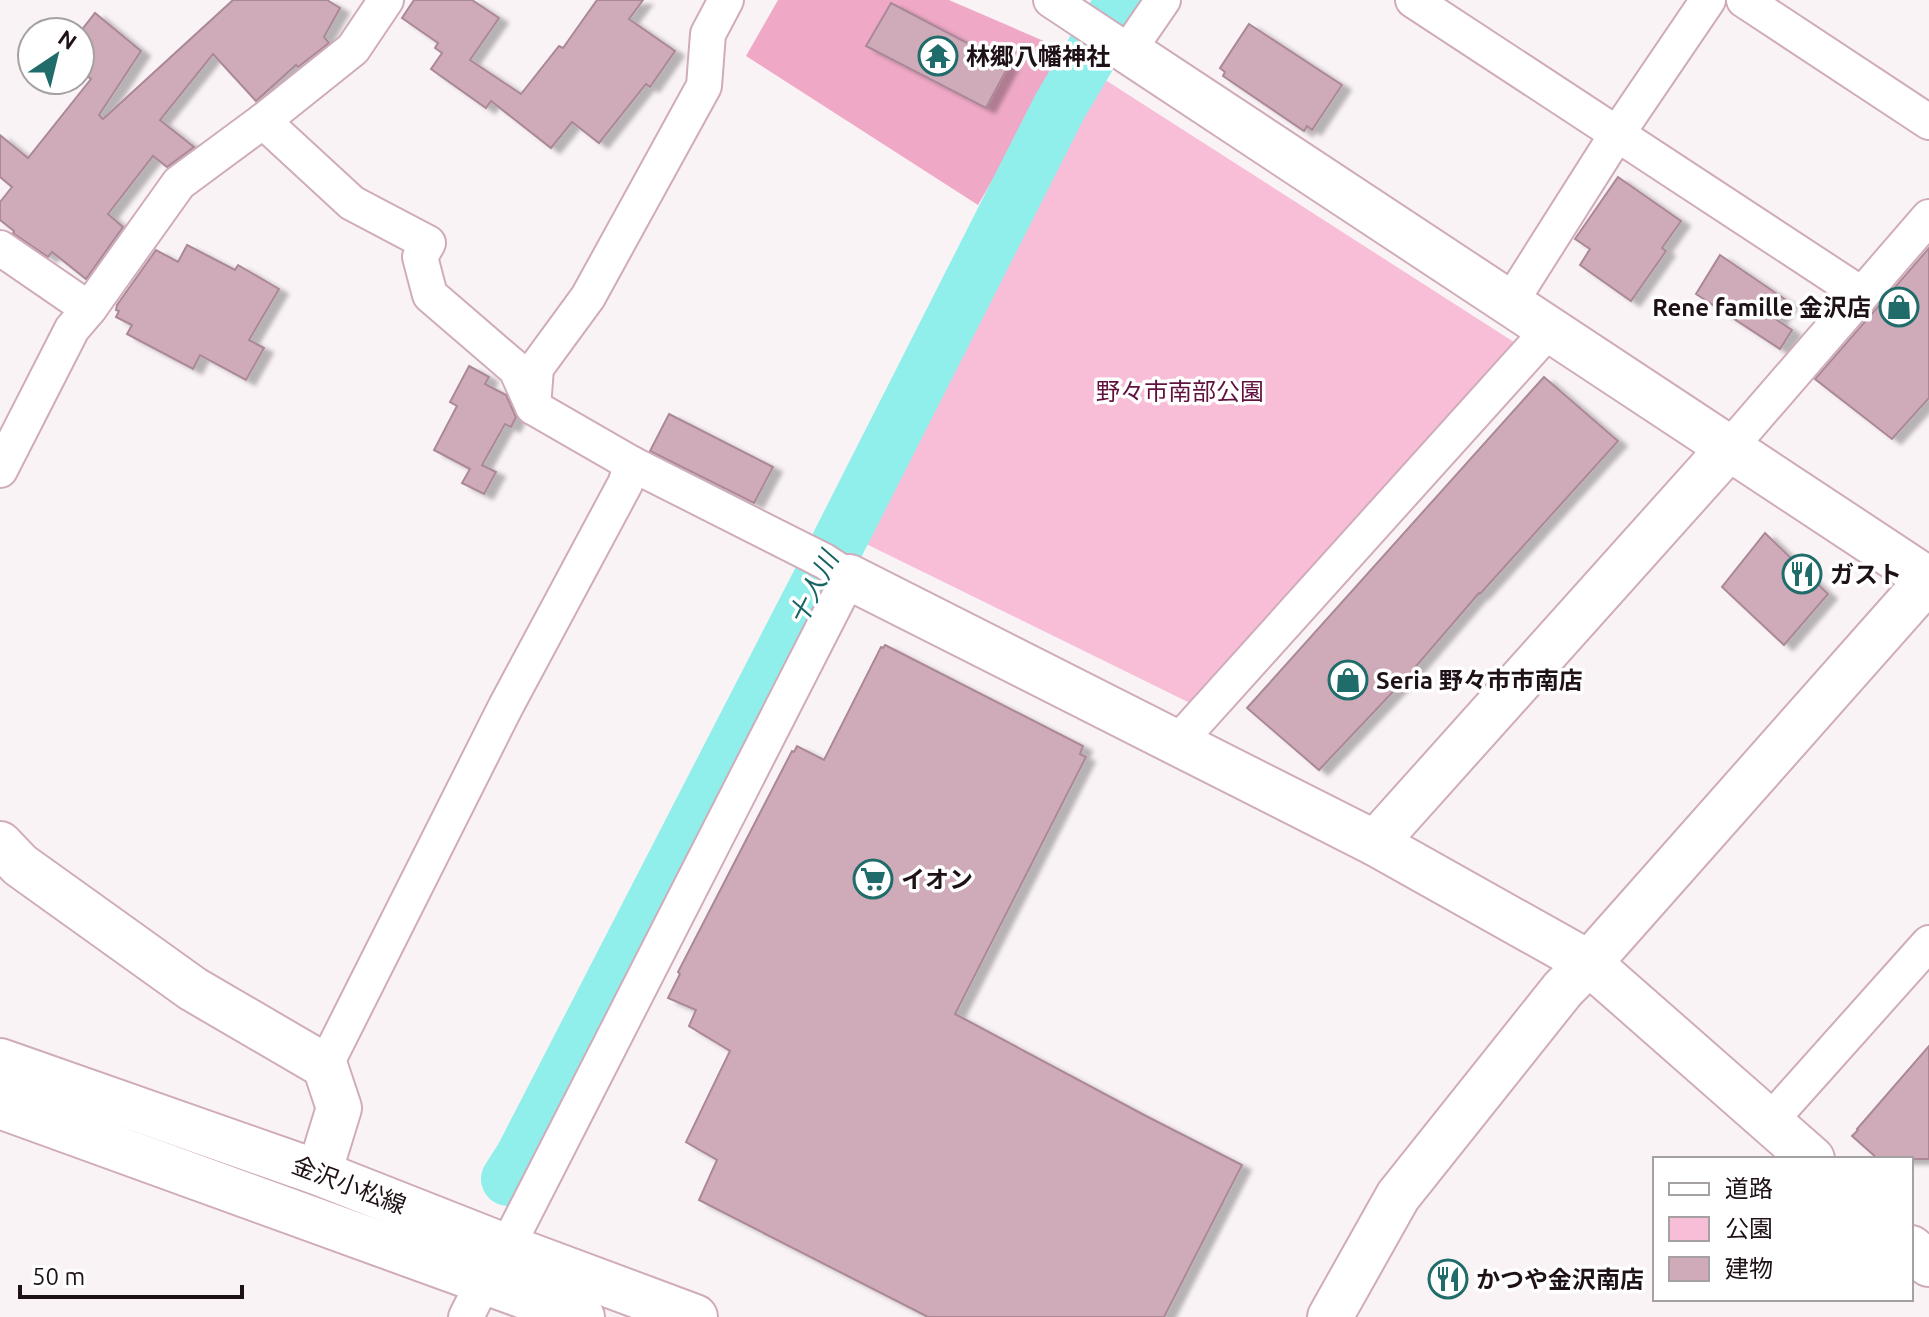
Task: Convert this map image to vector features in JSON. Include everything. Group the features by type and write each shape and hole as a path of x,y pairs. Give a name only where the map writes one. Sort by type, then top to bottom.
{"street":[{"path":"0,470 72,329 179,183 353,49 386,0"},
{"path":"533,407 536,368 588,297 704,86 708,34 726,0"},
{"path":"1051,0 1929,580 1563,989 1398,1196 1330,1317"},
{"path":"1106,36 1163,0"},
{"path":"1413,0 1861,294"},
{"path":"1510,303 1617,134 1708,0"},
{"path":"1744,0 1929,122"},
{"path":"263,121 352,203 428,243 420,257 430,295 516,369 533,407 632,464 1375,843 1589,963 1810,1157"},
{"path":"1375,843 1729,448 1929,217"},
{"path":"0,248 89,309"},
{"path":"1177,743 1549,330"},
{"path":"325,1066 506,706 625,484 632,464"},
{"path":"485,1282 829,565"},
{"path":"0,844 20,865 193,989 325,1066 339,1108 319,1173"},
{"path":"1770,1121 1929,943"},
{"name":"金沢小松線","path":"0,1061 319,1173 485,1282 695,1317"},
{"name":"金沢小松線","path":"0,1106 582,1317"},
{"path":"1913,1250 1929,1264"}],"green space":[{"name":"野々市南部公園","path":"1096,74 1517,344 1194,705 856,539"}],"shaded area":[{"path":"778,0 949,0 1067,51 978,205 746,56"}],"building":[{"path":"233,0 327,0 340,8 324,37 329,43 298,67 296,65 256,101 213,54 160,120 194,147 167,167 153,156 108,214 123,227 86,279 52,252 48,257 13,233 0,220 0,202 12,187 0,177 0,135 28,158 77,96 96,96 96,16 93,16 95,13 141,51 99,115 103,119"},
{"path":"414,0 472,0 499,18 470,60 521,94 559,46 563,48 597,0 643,0 629,19 675,51 650,87 646,84 599,143 572,122 551,148 491,101 486,108 431,69 442,53 435,48 438,43 402,18"},
{"name":"林郷八幡神社","path":"891,3 1009,65 986,108 866,46"},
{"path":"1249,24 1342,85 1312,130 1307,126 1304,131 1223,76 1225,72 1220,68"},
{"path":"1618,177 1681,221 1662,248 1666,251 1631,301 1580,265 1590,249 1575,239"},
{"path":"187,245 235,270 238,265 279,289 249,340 264,348 246,380 200,355 193,369 127,334 132,325 116,317 119,311 116,310 117,305 156,250 178,262"},
{"name":"Rene famille 金沢店","path":"1929,248 1929,398 1892,439 1815,379"},
{"path":"1720,255 1789,302 1777,320 1792,330 1780,349 1696,294"},
{"path":"469,366 489,377 485,384 506,395 516,417 511,427 505,424 482,465 496,472 484,494 462,483 470,469 434,450 457,406 450,402"},
{"path":"1544,377 1618,441 1406,678 1319,770 1247,708"},
{"path":"669,414 773,467 754,503 650,451"},
{"path":"1765,533 1828,594 1784,645 1722,587"},
{"name":"イオン","path":"885,645 1083,746 1080,754 1086,757 955,1014 1242,1165 1164,1317 928,1317 699,1200 717,1160 686,1142 730,1051 689,1026 696,1010 668,998 680,974 678,972 792,751 797,746 824,760 881,647"},
{"path":"1929,1046 1929,1159 1876,1157 1852,1136"}],"waterway":[{"name":"十人川","path":"508,1179 820,579 1060,106 1123,0"}],"place":[{"name":"林郷八幡神社","path":"938,56"},
{"name":"Rene famille 金沢店","path":"1899,307"},
{"name":"ガスト","path":"1802,574"},
{"name":"Seria 野々市市南店","path":"1348,680"},
{"name":"イオン","path":"873,879"},
{"name":"かつや金沢南店","path":"1448,1279"}]}
